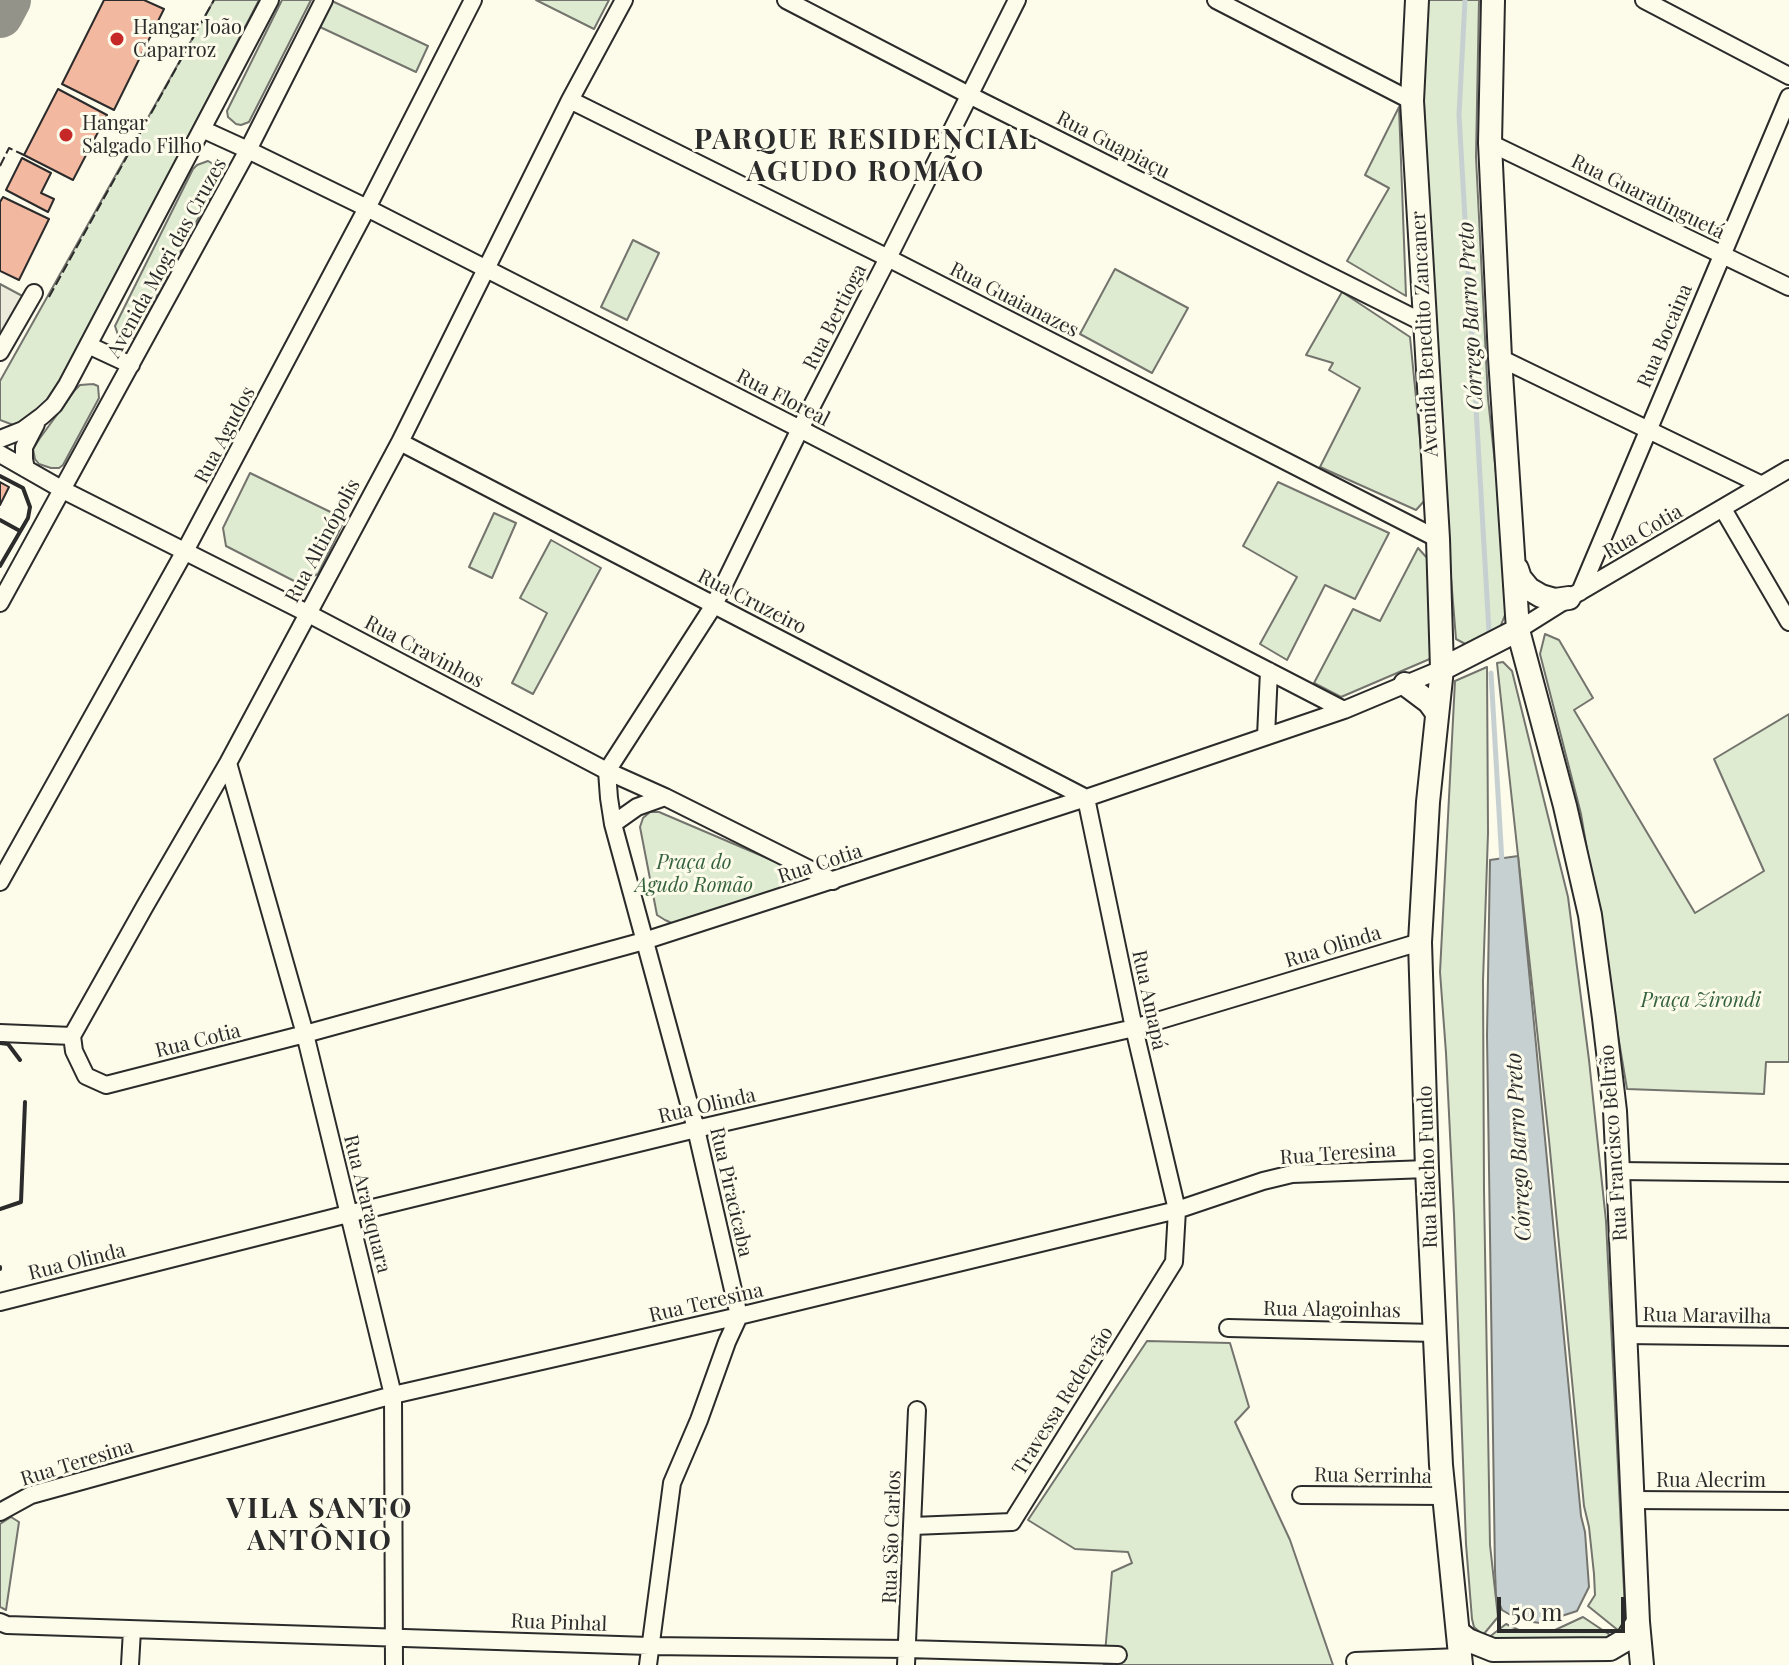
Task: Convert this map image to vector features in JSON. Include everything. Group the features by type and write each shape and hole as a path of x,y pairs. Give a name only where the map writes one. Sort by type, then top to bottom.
{"main road":[{"name":"Avenida Benedito Zancaner","path":"1417,0 1412,101 1438,539 1442,669"},
{"path":"1442,669 1518,630 1490,143 1493,0"},
{"path":"1515,564 1520,578 1529,589 1541,596 1555,600 1574,595"},
{"name":"Rua Francisco Beltrão","path":"1518,630 1565,806 1590,915 1604,1018 1615,1111 1642,1665"},
{"name":"Rua Riacho Fundo","path":"1442,669 1428,802 1420,942 1427,1169 1444,1496 1461,1661"},
{"path":"1405,684 1429,702 1437,713"},
{"path":"1458,1632 1468,1640 1493,1650 1610,1649 1627,1639 1638,1622"}],"street":[{"name":"Avenida Mogi das Cruzes","path":"0,439 23,430 42,416 54,405 67,385 270,0"},
{"name":"Avenida Mogi das Cruzes","path":"0,603 248,150 324,0"},
{"name":"Rua Agudos","path":"0,882 185,551 367,208 473,0"},
{"name":"Rua Altinópolis","path":"72,1036 228,763 400,442 570,100 624,0"},
{"name":"Rua Guapiaçu","path":"786,0 1424,323"},
{"name":"Rua Bertioga","path":"607,771 714,605 1017,0"},
{"path":"1216,0 1412,101"},
{"path":"1644,0 1789,76"},
{"name":"Rua Bocaina","path":"1574,595 1789,97"},
{"name":"Rua Guaianazes","path":"570,100 888,258 1438,539"},
{"name":"Rua Floreal","path":"202,129 367,208 1344,710"},
{"name":"Rua Guaratinguetá","path":"1490,143 1789,287"},
{"path":"0,352 34,293"},
{"path":"88,345 131,365"},
{"path":"1500,358 1762,485"},
{"name":"Avenida Mogi das Cruzes","path":"26,469 24,447 42,416"},
{"name":"Rua Cruzeiro","path":"400,442 1086,798"},
{"name":"Rua Cravinhos","path":"0,454 63,490 307,613 607,771 833,881"},
{"name":"Rua Cotia","path":"1518,630 1789,469"},
{"path":"1723,509 1789,622"},
{"name":"Rua Cotia","path":"72,1036 74,1051 86,1076 106,1085 305,1034 644,941 833,881 1344,710 1442,669"},
{"path":"1266,736 1269,671"},
{"name":"Rua Araraquara","path":"228,763 305,1034 393,1395 394,1665"},
{"name":"Rua Piracicaba","path":"607,771 613,824 696,1129 739,1316"},
{"path":"613,824 637,807 665,797"},
{"name":"Rua Amapá","path":"1086,798 1134,1028 1177,1210"},
{"name":"Rua Olinda","path":"0,1302 696,1129 1134,1028 1420,942"},
{"path":"0,1033 72,1036"},
{"name":"Rua Teresina","path":"0,1512 31,1495 393,1395 739,1316 1177,1210 1292,1174 1427,1169"},
{"path":"1618,1171 1789,1173"},
{"name":"Travessa Redenção","path":"913,1526 1012,1522 1174,1262 1177,1210"},
{"path":"648,1665 672,1483 739,1316"},
{"name":"Rua Alagoinhas","path":"1228,1328 1435,1333"},
{"name":"Rua Maravilha","path":"1625,1335 1789,1337"},
{"name":"Rua São Carlos","path":"907,1657 917,1410"},
{"name":"Rua Serrinha","path":"1301,1495 1444,1496"},
{"name":"Rua Alecrim","path":"1633,1500 1789,1501"},
{"name":"Rua Pinhal","path":"0,1622 7,1625 132,1630 907,1657 1118,1655"},
{"path":"130,1665 132,1630"},
{"path":"1355,1661 1461,1661"}],"green space":[{"path":"214,0 259,0 56,392 39,412 16,426 0,420 0,381"},
{"path":"282,0 311,0 249,122 236,124 228,117 227,111"},
{"path":"536,0 609,0 594,29"},
{"path":"1426,0 1479,0 1476,157 1488,398 1504,549 1505,615 1499,630 1469,646 1456,639 1429,307 1423,62"},
{"path":"332,1 428,46 416,72 320,27"},
{"path":"1399,107 1406,296 1347,261 1389,188 1365,175"},
{"path":"208,161 218,167 219,179 136,336 119,338 115,326 193,169"},
{"path":"633,240 659,253 627,320 601,307"},
{"path":"1115,269 1188,308 1152,373 1080,334"},
{"path":"1342,292 1410,337 1426,499 1416,510 1320,467 1360,388 1329,370 1333,363 1306,355"},
{"path":"80,385 98,386 99,398 63,465 51,468 39,464 33,449 40,438 75,390"},
{"path":"250,473 345,519 318,574 298,583 226,546 223,528"},
{"path":"1278,482 1389,533 1355,599 1325,585 1287,660 1260,644 1297,577 1243,546"},
{"path":"494,513 516,523 492,578 469,567"},
{"path":"551,540 601,568 533,694 512,683 547,613 520,598"},
{"path":"1418,548 1428,559 1432,658 1341,697 1314,683 1353,609 1380,621"},
{"name":"Praça Zirondi","path":"1545,634 1559,640 1593,698 1574,710 1695,913 1764,871 1714,759 1789,714 1789,1062 1766,1062 1764,1094 1627,1089 1581,814 1540,654"},
{"path":"1503,662 1512,671 1568,897 1589,1060 1606,1221 1625,1611 1619,1631 1588,1606 1595,1595 1594,1574 1584,1506 1549,1140 1497,663"},
{"path":"1487,667 1484,1191 1490,1545 1498,1617 1483,1635 1474,1627 1472,1619 1466,1544 1454,1215 1440,972 1455,681"},
{"name":"Praça do Agudo Romão","path":"650,812 659,812 795,870 800,879 795,886 676,925 657,915 640,827 643,818"},
{"path":"1147,1341 1230,1343 1249,1407 1235,1422 1290,1540 1333,1665 1104,1665 1112,1572 1132,1563 1128,1552 1075,1549 1028,1520"},
{"path":"11,1517 19,1522 6,1610 0,1607 0,1524"},
{"path":"1583,1617 1613,1637 1497,1641 1488,1638 1506,1624 1523,1632 1537,1632 1555,1630"}],"shaded area":[{"path":"0,284 28,299 0,341"}],"water":[{"path":"1518,856 1589,1587 1577,1611 1540,1623 1519,1620 1502,1610 1496,1596 1495,1570 1487,1035 1490,860"}],"building":[{"name":"Hangar João Caparroz","path":"104,0 144,0 164,9 114,110 62,84"},
{"name":"Hangar Salgado Filho","path":"58,89 107,115 73,180 24,155"},
{"path":"22,158 51,173 41,193 54,199 48,212 6,190"},
{"path":"3,197 49,219 19,280 0,271 0,202"},
{"path":"0,482 9,487 0,505"}],"waterway":[{"name":"Córrego Barro Preto","path":"1465,0 1459,115 1489,632"},
{"name":"Córrego Barro Preto","path":"1491,673 1502,863"}],"taxiway":[{"path":"0,15 8,0"}],"fence":[{"path":"49,297 214,0"},
{"path":"0,166 9,148 24,155"}],"wall":[{"path":"0,476 23,488 30,507 28,518 0,566"},
{"path":"0,520 20,531"},
{"path":"0,1043 8,1044 20,1060"},
{"path":"0,1209 21,1202 25,1102"}],"place":[{"name":"Hangar João Caparroz","path":"117,39"},
{"name":"Hangar Salgado Filho","path":"66,135"}],"district":[{"name":"PARQUE RESIDENCIAL AGUDO ROMÃO","path":"866,156"},
{"name":"VILA SANTO ANTÔNIO","path":"320,1525"}]}
